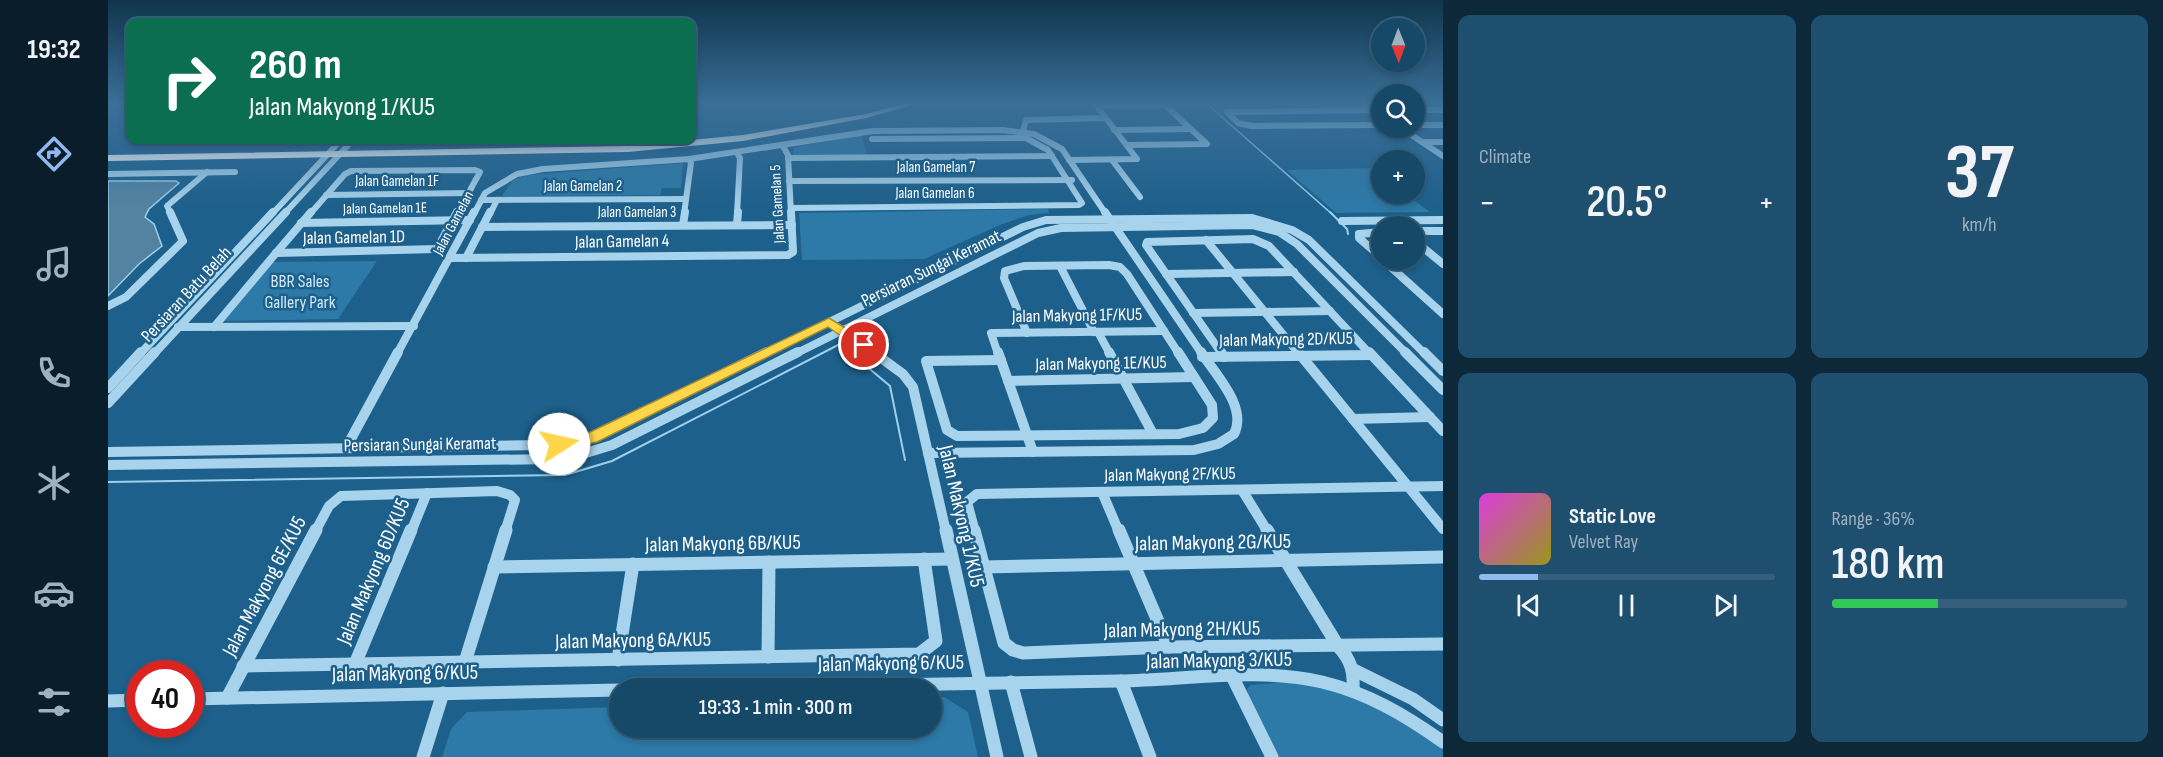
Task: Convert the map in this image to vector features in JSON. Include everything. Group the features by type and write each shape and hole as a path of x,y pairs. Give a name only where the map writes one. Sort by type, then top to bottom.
{"highway":[{"path":"696,142 731,138"},
{"path":"108,156 574,147 617,144"},
{"path":"108,156 628,149 676,144"}],"street":[{"name":"Jalan Gamelan","path":"346,448 485,193 497,184 517,174 543,169 690,161 829,138"},
{"path":"872,139 921,138"},
{"path":"1023,138 1035,141 1048,150 1067,180"},
{"name":"Jalan Gamelan","path":"1033,452 1194,450 1215,447 1230,438 1238,425 1238,411 1083,180 1053,142 1043,138"},
{"path":"1069,160 1137,159 1121,138"},
{"path":"1127,145 1207,144 1201,138"},
{"path":"1417,138 1443,156"},
{"path":"1423,142 1443,142"},
{"name":"Persiaran Batu Belah","path":"108,388 336,144"},
{"name":"Persiaran Batu Belah","path":"108,403 349,144"},
{"path":"783,146 788,157 1052,156"},
{"path":"737,153 740,158 737,225"},
{"name":"Jalan Gamelan 5","path":"788,157 794,252"},
{"path":"1112,160 1140,197"},
{"path":"683,225 690,161"},
{"path":"214,327 301,222 345,174 351,171 480,172 453,221"},
{"path":"108,306 126,297 183,241 168,206 207,172"},
{"path":"108,174 235,172"},
{"name":"Jalan Gamelan 6","path":"791,208 1079,205 1082,202 1067,180"},
{"name":"Jalan Gamelan 7","path":"789,181 1083,180"},
{"name":"Jalan Gamelan 1F","path":"326,195 468,194"},
{"name":"Jalan Gamelan 2","path":"481,200 686,199"},
{"path":"466,258 497,200"},
{"name":"Persiaran Sungai Keramat","path":"110,465 556,459 576,456 612,444 1038,233 1061,228 1112,223 1252,218 1292,230 1309,240 1443,371"},
{"name":"Jalan Gamelan 1E","path":"301,222 470,220"},
{"name":"Persiaran Sungai Keramat","path":"108,452 546,445 591,438 1023,227 1046,220 1252,225 1279,232 1298,244 1443,390"},
{"path":"1342,220 1371,221"},
{"path":"1425,220 1443,220"},
{"name":"Jalan Gamelan 1D","path":"275,253 432,250 437,249 453,221"},
{"name":"Jalan Gamelan 3","path":"482,227 792,225"},
{"path":"1425,231 1443,231"},
{"path":"1359,234 1371,233"},
{"path":"1359,234 1371,243"},
{"path":"1359,234 1359,238 1371,249"},
{"path":"1224,357 1146,245 1147,242 1253,239 1262,241 1443,431"},
{"path":"1206,240 1443,530"},
{"path":"1425,248 1439,258 1443,264"},
{"name":"Jalan Gamelan 4","path":"450,258 788,255 794,252"},
{"path":"928,453 1033,452 1027,435 1008,381 1001,360 926,361 947,430 957,436 1027,435 1179,434 1203,428 1213,418 1212,405 1127,274 1120,267 1109,265 1013,267 1005,272 1004,278 1027,333"},
{"path":"1060,266 1153,434"},
{"path":"1394,270 1443,314"},
{"path":"1402,270 1443,306"},
{"path":"1166,274 1294,272"},
{"path":"181,310 174,323 178,327 414,326"},
{"path":"1193,313 1330,311"},
{"name":"Jalan Makyong 1/KU5","path":"829,322 903,374 913,387 997,757"},
{"name":"Jalan Makyong 1F/KU5","path":"1001,360 991,333 1164,331"},
{"name":"Jalan Makyong 2D/KU5","path":"1202,357 1371,355"},
{"name":"Jalan Makyong 1E/KU5","path":"1008,381 1194,377"},
{"path":"1353,419 1430,417"},
{"path":"108,447 125,452"},
{"name":"Jalan Makyong 2F/KU5","path":"983,567 967,502 977,494 1443,486"},
{"path":"1242,490 1338,646 1349,657 1354,670 1353,690"},
{"path":"427,494 497,492 510,495 515,500 465,662"},
{"path":"1102,492 1169,647"},
{"name":"Jalan Makyong 6E/KU5","path":"227,698 328,506 341,496 427,494"},
{"name":"Jalan Makyong 6D/KU5","path":"355,664 427,494"},
{"name":"Jalan Makyong 2G/KU5","path":"983,567 1443,557"},
{"name":"Jalan Makyong 6A/KU5","path":"243,666 919,654 936,641 924,559"},
{"name":"Jalan Makyong 6B/KU5","path":"494,567 952,559"},
{"path":"768,657 769,562"},
{"path":"618,660 633,564"},
{"name":"Jalan Makyong 2H/KU5","path":"983,567 1004,643 1013,650 1023,652 1169,647 1443,644"},
{"path":"1354,670 1413,699 1443,720"},
{"name":"Jalan Makyong 3/KU5","path":"980,681 1121,681 1283,675 1353,690 1403,714 1443,742"},
{"path":"1233,678 1272,757"},
{"name":"Jalan Makyong 6/KU5","path":"942,682 980,681"},
{"path":"1121,681 1150,757"},
{"path":"1011,682 1031,757"},
{"name":"Jalan Makyong 6/KU5","path":"204,699 609,690"},
{"path":"423,757 443,693"},
{"path":"108,701 126,700"}],"green space":[{"path":"843,138 863,138 867,155 794,156 794,147"},
{"path":"683,163 681,188 662,188 660,195 502,196 513,180 527,175"},
{"path":"1371,168 1371,204 1419,204 1430,212 1336,213 1287,170"},
{"path":"1048,209 1049,213 1029,215 1000,225 924,259 802,260 799,213"},
{"name":"BBR Sales Gallery Park","path":"377,261 338,319 223,321 272,262"},
{"path":"1288,682 1339,692 1376,706 1436,743 1443,749 1443,757 1278,757 1249,698 1247,689 1251,685"},
{"path":"942,697 968,712 978,757 442,757 451,729 467,712 609,707 609,738 942,738"}],"shaded area":[{"path":"108,181 176,181 179,183 149,209 145,217 154,224 162,246 139,264 108,296"}],"waterway":[{"path":"1246,138 1332,214"},
{"path":"1332,214 1347,229 1348,234"},
{"path":"108,482 565,475 612,461 840,344 890,386 905,460"}],"route":[{"path":"559,444 591,438 829,322 864,345"}]}
